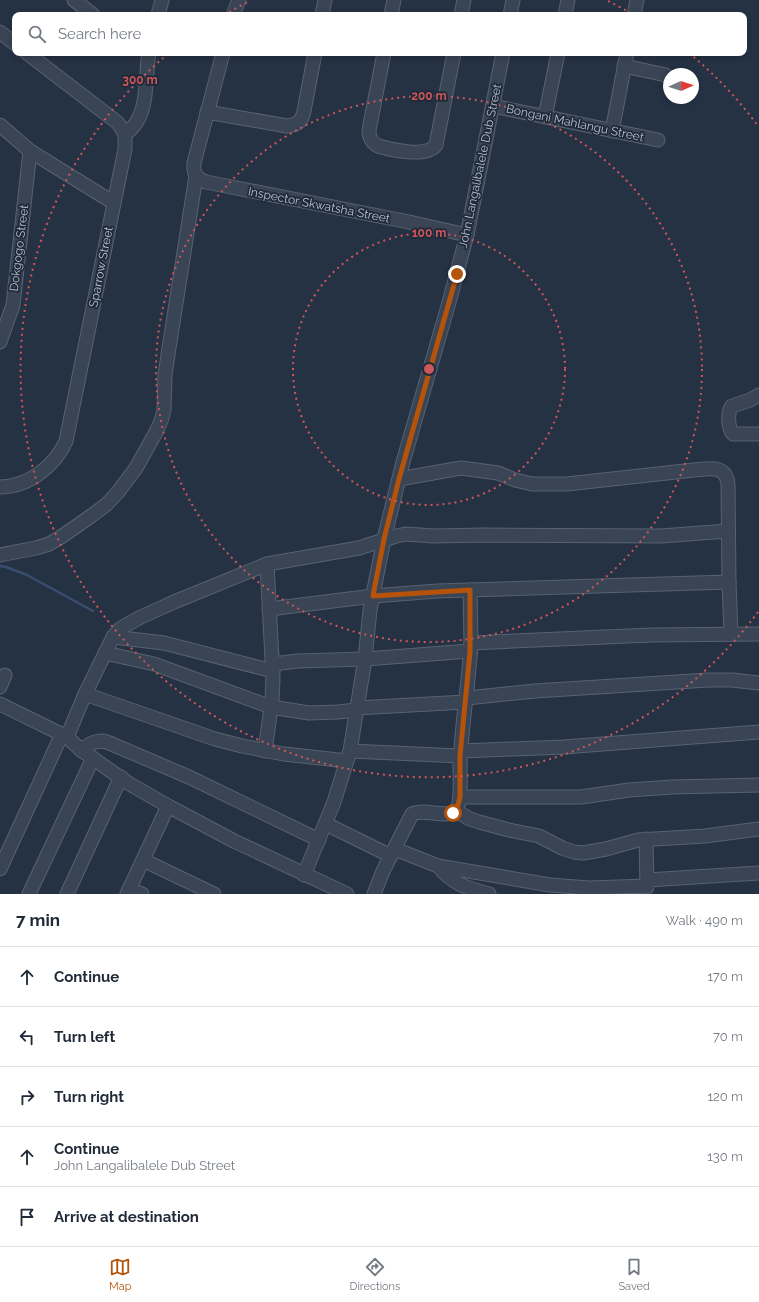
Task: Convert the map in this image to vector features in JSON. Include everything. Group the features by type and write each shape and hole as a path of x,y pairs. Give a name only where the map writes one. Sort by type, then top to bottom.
{"street":[{"path":"74,0 89,12"},
{"path":"159,12 162,0"},
{"path":"234,12 238,0"},
{"path":"323,12 325,0"},
{"path":"392,12 394,0"},
{"path":"462,12 464,0"},
{"path":"511,12 513,0"},
{"path":"566,12 568,0"},
{"path":"635,12 637,0"},
{"path":"0,32 12,42"},
{"path":"31,56 110,116 118,123 125,134 136,124 141,111 147,76 146,56"},
{"path":"0,555 49,544 91,516 106,504 126,482 156,432 164,410 164,386 168,348 196,176 194,173 194,163 222,56"},
{"path":"207,112 288,126 298,123 303,117 314,56"},
{"path":"383,56 369,130 370,139 374,144 382,147 421,153 430,150 436,145 453,56"},
{"name":"John Langalibalele Dub Street","path":"304,875 326,824 341,782 348,756 365,659 373,596 384,539 409,441 467,236 502,56"},
{"path":"545,117 557,56"},
{"path":"612,131 626,59 663,74"},
{"name":"Bongani Mahlangu Street","path":"493,106 658,140"},
{"path":"0,125 30,151 114,203"},
{"name":"Sparrow Street","path":"0,487 21,483 44,470 55,459 66,441 126,149 125,134"},
{"name":"Dokgogo Street","path":"0,342 7,325 12,305 30,151"},
{"name":"Inspector Skwatsha Street","path":"196,176 206,182 409,222 467,236"},
{"path":"759,395 750,400 732,406 729,420 730,430 733,434 759,434"},
{"path":"399,479 461,468 498,473 515,480 532,484 567,484 694,470 717,470 724,472 728,478 731,634"},
{"path":"0,870 113,637 121,628 141,617 267,564 359,548 374,544 384,539 406,534 433,536 484,534 661,536 728,531"},
{"path":"265,751 271,707 273,667 267,564"},
{"path":"269,609 373,596 470,590 729,582"},
{"path":"456,811 460,797 461,753 471,647 470,590"},
{"path":"113,637 164,642 273,667 298,661 365,659 471,647 557,640 651,635 759,634"},
{"path":"105,653 154,664 271,707 309,713 333,713 356,709 467,700 535,691 708,680 732,680 759,683"},
{"path":"85,694 215,739 265,751 348,756 461,753 564,747 759,732"},
{"path":"0,704 65,735 81,750 120,777 168,806 234,841 347,894"},
{"path":"81,750 95,741 101,740 190,777 319,840"},
{"path":"29,894 93,758"},
{"path":"67,894 120,777"},
{"path":"460,797 581,797 629,790 672,787 759,785"},
{"path":"142,894 128,892 168,806"},
{"path":"456,811 479,822 539,836 574,852 591,852 646,839 705,836 759,829"},
{"path":"374,894 383,871 412,814 420,812 448,814 456,811"},
{"path":"326,824 393,852 438,866 550,885 589,888 647,887 759,872"},
{"path":"646,839 647,887"},
{"path":"143,860 214,894"},
{"path":"438,866 445,876 455,882 489,894"}],"waterway":[{"path":"0,566 27,575 93,611"}],"route":[{"path":"453,813 457,809 460,797 460,756 467,698 471,643 470,590 373,596 384,539 399,479 457,274"}]}
